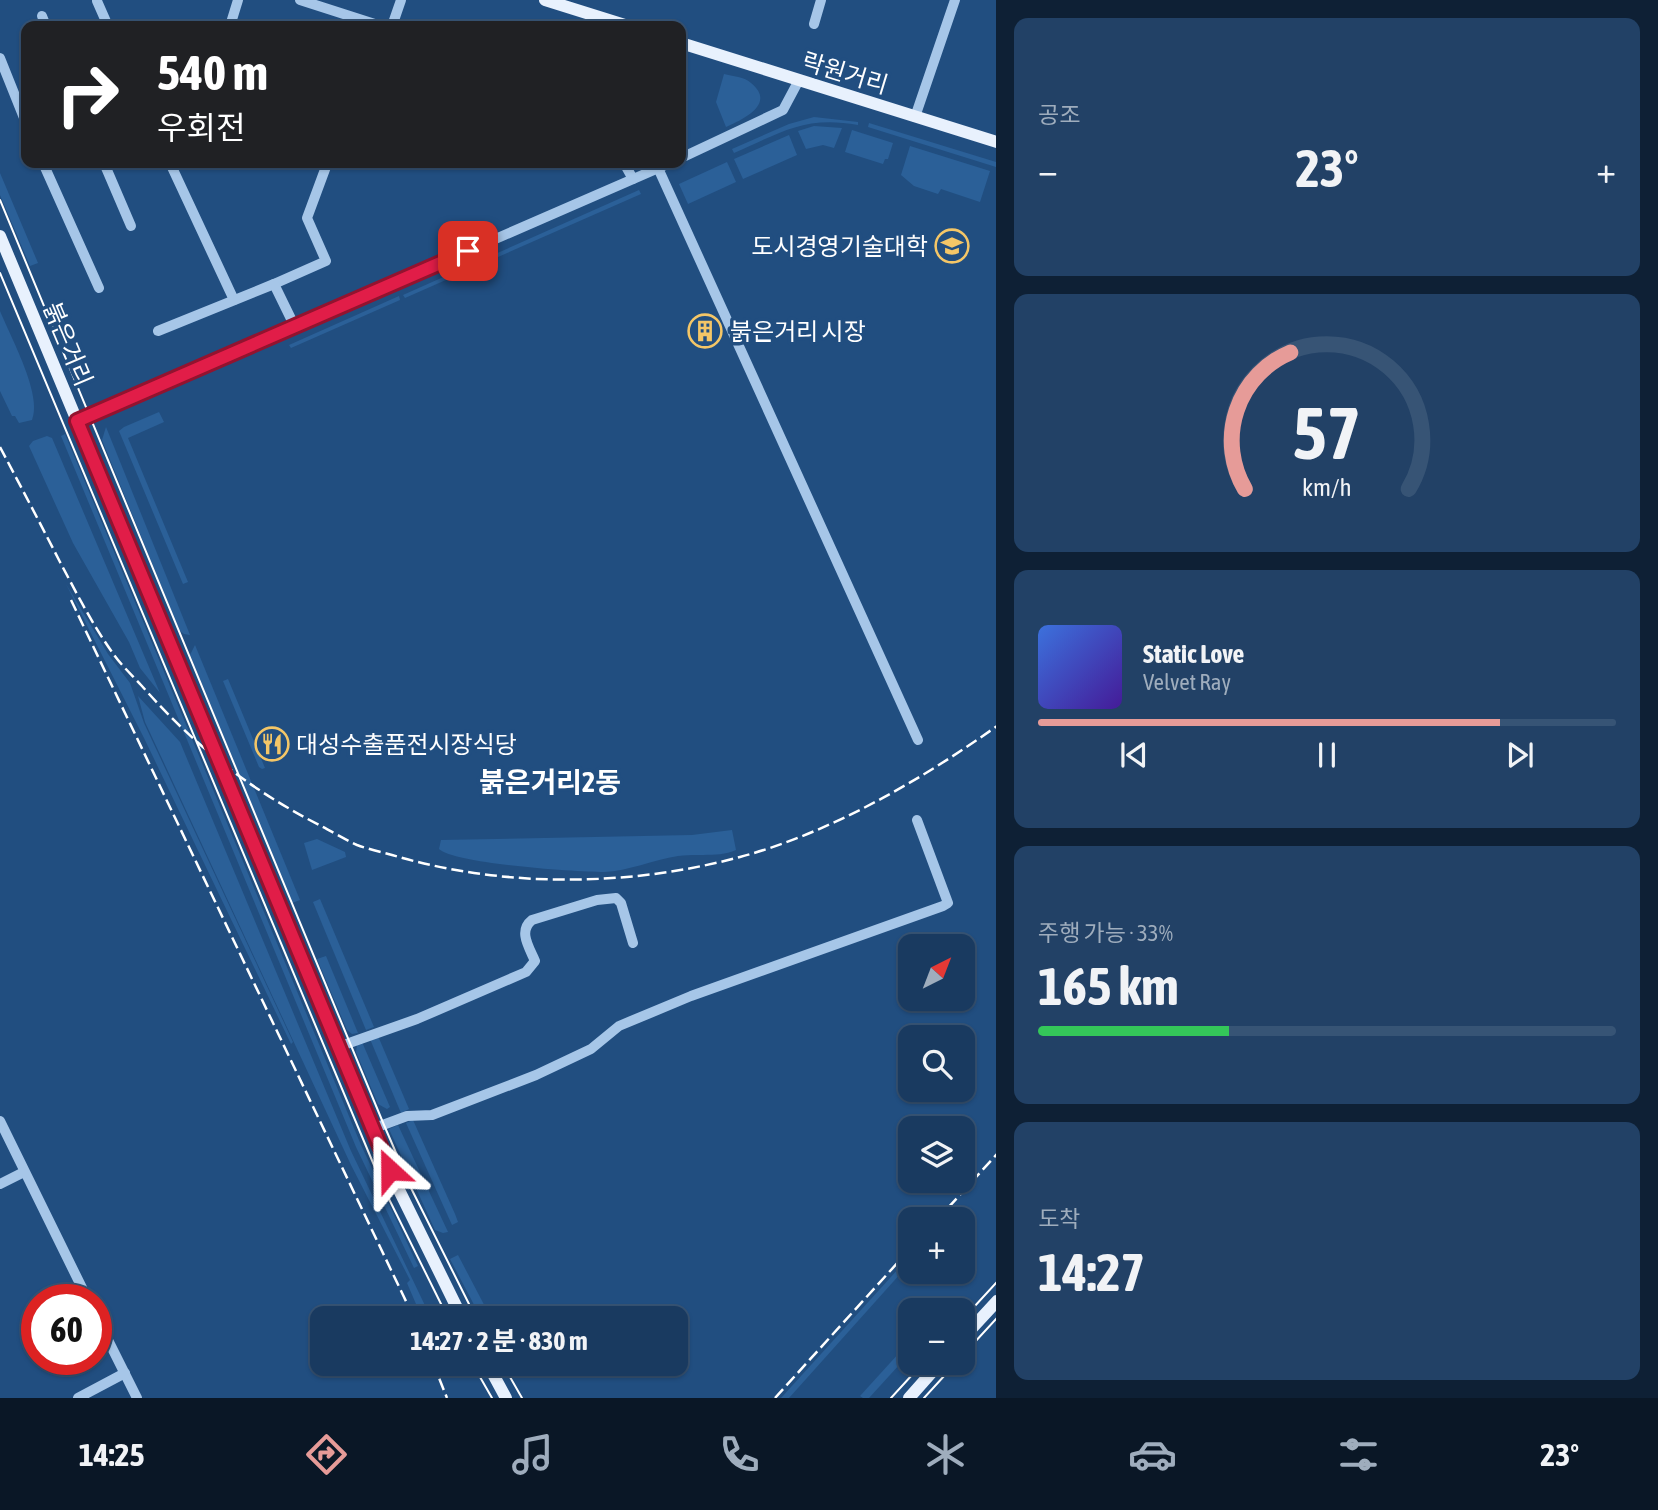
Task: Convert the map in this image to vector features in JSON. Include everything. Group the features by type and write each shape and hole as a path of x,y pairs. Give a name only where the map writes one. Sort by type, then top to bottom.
{"main road":[{"path":"545,0 612,21"},
{"name":"락원거리","path":"686,45 996,142"},
{"name":"붉은거리","path":"0,236 372,1129 456,1306"},
{"path":"975,1324 996,1301"},
{"path":"909,1398 929,1375"},
{"path":"493,1376 506,1398"}],"street":[{"path":"232,21 238,0"},
{"path":"300,0 365,21"},
{"path":"394,21 401,0"},
{"path":"814,24 821,0"},
{"path":"915,117 955,0"},
{"path":"97,1 106,21"},
{"path":"0,58 21,110"},
{"path":"686,156 783,110 799,80"},
{"path":"45,168 99,288"},
{"path":"106,168 131,226"},
{"path":"172,168 234,300"},
{"path":"158,331 326,261 307,218 326,168"},
{"path":"627,168 633,179"},
{"path":"77,421 659,168 918,740"},
{"path":"274,284 295,327"},
{"path":"372,1129 407,1116 432,1115 536,1075 591,1049 619,1026 691,996 943,906 948,903 917,820"},
{"path":"338,1047 417,1019 526,972 535,961 524,931 525,925 532,920 597,900 616,898 621,903 633,943"},
{"path":"0,1121 80,1284"},
{"path":"0,1184 24,1172"},
{"path":"112,1347 137,1398"},
{"path":"78,1398 125,1373"}],"shaded area":[{"path":"724,74 748,81 758,91 760,98 759,104 748,116 726,127 716,102"},
{"path":"814,117 858,122 858,125 823,122 808,124 779,133 734,153 732,149 789,124"},
{"path":"869,123 996,162 996,167 868,127"},
{"path":"814,126 842,128 834,148 823,145 806,149 798,131"},
{"path":"852,130 893,143 888,159 885,159 883,164 845,152"},
{"path":"789,135 797,155 743,179 734,159"},
{"path":"910,146 990,171 980,202 941,189 938,194 914,186 901,175"},
{"path":"727,162 736,182 688,204 679,184"},
{"path":"0,173 38,263 30,266 0,195"},
{"path":"639,190 641,194 405,298 403,295"},
{"path":"399,296 400,300 291,348 289,345"},
{"path":"0,311 24,366 33,396 32,420 19,423 15,416 12,416 0,391"},
{"path":"159,412 164,422 128,438 188,582 183,584 119,431"},
{"path":"106,427 190,635 179,630 102,440"},
{"path":"65,434 361,1145 418,1266 414,1268 356,1147 61,436"},
{"path":"47,436 52,438 160,693 140,668 129,642 73,543 29,446 33,441"},
{"path":"66,584 108,654 130,683 144,723 293,1042 291,1044 144,738"},
{"path":"195,645 300,900 292,903 190,655"},
{"path":"228,679 265,768 259,767 223,681"},
{"path":"138,696 180,742 351,1151 425,1306 417,1306 407,1283 410,1280 351,1165 145,722"},
{"path":"732,830 736,850 715,855 678,856 604,872 491,863 468,859 439,849 441,840 692,835"},
{"path":"317,839 345,852 346,857 312,870 304,843"},
{"path":"320,899 374,1027 366,1030 313,902"},
{"path":"326,956 358,1033 352,1034 347,1030 317,959"},
{"path":"378,1036 409,1109 401,1113 370,1039"},
{"path":"362,1042 390,1107 387,1109 378,1104 356,1052 357,1045"},
{"path":"413,1120 458,1222 452,1225 406,1123"},
{"path":"398,1125 448,1232 435,1230 389,1129"},
{"path":"458,1255 485,1306 475,1306 450,1259"},
{"path":"898,1269 898,1276 789,1398 781,1398"},
{"path":"898,1354 898,1366 869,1398 860,1396"}],"tram line":[{"path":"0,200 384,1125 412,1190 470,1306"},
{"path":"0,273 384,1189 442,1306"},
{"path":"975,1306 996,1283"},
{"path":"975,1342 996,1319"},
{"path":"891,1398 912,1375"},
{"path":"924,1398 945,1375"},
{"path":"479,1376 492,1398"},
{"path":"509,1376 522,1398"}],"railway":[{"path":"0,447 84,608 126,669 181,727 223,764 293,811 352,843 370,849 434,866 521,878 610,878 697,867 774,847 841,819 906,785 996,727"},
{"path":"71,600 408,1306"},
{"path":"949,1207 996,1155"},
{"path":"775,1398 898,1262"},
{"path":"438,1376 447,1398"}],"place":[{"name":"도시경영기술대학","path":"952,246"},
{"name":"붉은거리 시장","path":"705,331"},
{"name":"대성수출품전시장식당","path":"272,744"}],"district":[{"name":"붉은거리2동","path":"550,782"}],"route":[{"path":"390,1170 77,421 468,251"}]}
